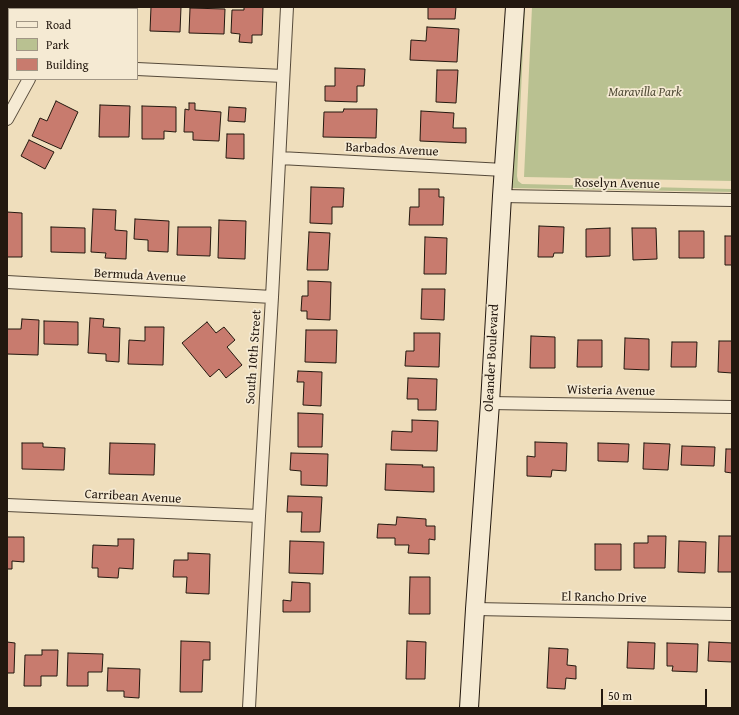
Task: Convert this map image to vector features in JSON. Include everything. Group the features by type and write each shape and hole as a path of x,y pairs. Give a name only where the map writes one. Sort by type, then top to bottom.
{"main road":[{"name":"Oleander Boulevard","path":"469,708 515,7"}],"street":[{"name":"South 10th Street","path":"249,708 287,7"},
{"path":"138,69 283,76"},
{"path":"7,119 28,80"},
{"name":"Barbados Avenue","path":"280,158 504,170"},
{"name":"Roselyn Avenue","path":"502,196 732,200"},
{"name":"Bermuda Avenue","path":"7,282 272,297"},
{"name":"Wisteria Avenue","path":"490,403 732,407"},
{"name":"Carribean Avenue","path":"7,505 259,516"},
{"name":"El Rancho Drive","path":"475,609 732,614"}],"green space":[{"path":"522,7 525,7 517,176 518,181 522,184 732,189 732,192 510,188"},
{"name":"Maravilla Park","path":"532,7 732,8 732,181 524,177"}],"building":[{"path":"101,7 130,7 130,8"},
{"path":"151,7 181,7 180,32 150,31"},
{"path":"244,7 263,7 262,35 252,35 252,43 239,42 240,34 231,33 232,10 244,10"},
{"path":"428,7 456,7 455,19 428,19"},
{"path":"190,8 225,9 224,34 189,33"},
{"path":"427,27 459,29 457,62 410,60 411,40 426,41"},
{"path":"335,68 365,69 364,86 357,86 357,102 325,101 325,86 335,86"},
{"path":"437,70 458,70 456,103 436,102"},
{"path":"56,101 78,112 61,149 32,136 40,118 47,121"},
{"path":"189,103 195,103 195,110 221,112 219,141 193,140 193,132 184,132 185,109 189,110"},
{"path":"100,105 130,106 129,137 99,137"},
{"path":"142,106 176,107 176,132 164,131 164,139 142,139"},
{"path":"229,107 246,108 245,122 228,121"},
{"path":"344,109 377,109 376,138 323,137 324,112 343,112"},
{"path":"421,111 454,113 453,128 466,128 466,143 420,141"},
{"path":"227,134 244,134 244,159 226,158"},
{"path":"29,140 54,152 45,169 21,156"},
{"path":"311,187 344,188 343,207 332,207 332,224 310,223"},
{"path":"419,189 439,189 439,197 444,197 443,225 409,225 410,207 419,207"},
{"path":"93,209 116,210 115,230 127,231 126,259 105,258 106,253 91,252"},
{"path":"7,212 22,213 22,257 7,257"},
{"path":"135,219 169,221 168,252 148,251 148,240 134,239"},
{"path":"219,220 246,221 245,259 218,258"},
{"path":"539,226 564,227 563,253 554,253 553,257 538,257"},
{"path":"51,227 85,228 85,253 51,252"},
{"path":"178,227 211,227 210,256 177,255"},
{"path":"610,228 610,256 586,257 586,229"},
{"path":"632,228 656,228 657,259 633,260"},
{"path":"679,231 704,231 704,258 679,258"},
{"path":"309,232 330,233 328,270 307,270"},
{"path":"725,236 732,236 732,265 725,265"},
{"path":"425,237 447,238 446,274 424,274"},
{"path":"308,281 331,282 330,320 307,319 307,311 301,311 302,296 308,296"},
{"path":"422,289 445,289 444,320 421,319"},
{"path":"90,318 104,319 103,327 120,328 119,362 106,361 106,354 88,353"},
{"path":"22,319 39,320 38,355 7,354 7,329 21,329"},
{"path":"44,321 78,322 78,345 44,344"},
{"path":"207,322 216,333 224,327 235,340 227,347 242,365 226,378 219,369 210,377 182,343"},
{"path":"145,327 164,327 163,365 128,364 129,340 145,341"},
{"path":"306,330 337,330 336,363 305,362"},
{"path":"414,333 440,333 439,367 405,366 406,351 414,351"},
{"path":"531,336 555,337 555,368 530,368"},
{"path":"625,338 649,339 649,370 624,369"},
{"path":"578,340 602,340 602,367 577,367"},
{"path":"719,341 732,341 732,373 718,372"},
{"path":"672,342 697,342 696,367 671,367"},
{"path":"298,371 322,372 321,406 303,405 304,382 297,382"},
{"path":"408,378 437,379 436,410 418,410 418,399 407,399"},
{"path":"298,413 323,414 322,447 298,447"},
{"path":"412,420 438,421 437,451 391,450 392,431 412,432"},
{"path":"535,442 567,443 566,471 552,470 551,477 527,476 527,456 535,457"},
{"path":"22,443 43,443 43,447 65,448 64,470 22,469"},
{"path":"110,443 155,444 154,475 109,474"},
{"path":"598,443 629,444 628,462 598,461"},
{"path":"644,443 670,444 668,470 643,469"},
{"path":"682,446 715,447 714,466 681,465"},
{"path":"726,449 732,449 732,473 725,472"},
{"path":"291,453 328,454 327,486 301,485 301,471 290,470"},
{"path":"386,464 423,465 422,467 434,467 434,492 385,490"},
{"path":"288,496 322,497 320,532 301,532 302,512 287,512"},
{"path":"397,517 426,519 426,526 435,526 435,540 429,539 429,554 408,553 409,545 395,545 395,538 377,538 378,524 396,525"},
{"path":"648,536 666,536 665,568 634,568 634,543 648,543"},
{"path":"719,536 732,536 732,572 718,572"},
{"path":"7,537 24,537 24,562 12,561 12,569 7,569"},
{"path":"118,539 134,539 133,569 119,568 118,578 98,577 98,568 92,568 93,545 118,546"},
{"path":"290,541 324,542 323,574 289,573"},
{"path":"679,541 706,542 705,573 678,572"},
{"path":"595,544 621,544 621,570 595,570"},
{"path":"188,553 210,554 209,594 186,593 187,577 173,577 174,560 188,560"},
{"path":"410,577 430,577 430,614 409,614"},
{"path":"292,582 310,583 310,612 283,612 283,600 291,601"},
{"path":"181,641 210,642 210,660 203,660 202,692 180,692"},
{"path":"407,641 426,642 425,679 406,679"},
{"path":"7,642 15,643 14,673 7,673"},
{"path":"628,642 655,643 654,669 627,668"},
{"path":"709,642 732,643 732,662 708,661"},
{"path":"667,643 698,644 697,672 672,671 673,666 667,666"},
{"path":"549,648 568,649 567,665 576,666 576,679 566,678 565,689 547,688"},
{"path":"42,650 58,650 57,676 41,676 41,686 24,686 25,655 42,655"},
{"path":"68,653 103,654 102,672 88,672 88,686 67,686"},
{"path":"108,668 140,669 139,698 124,697 124,691 107,691"}]}
